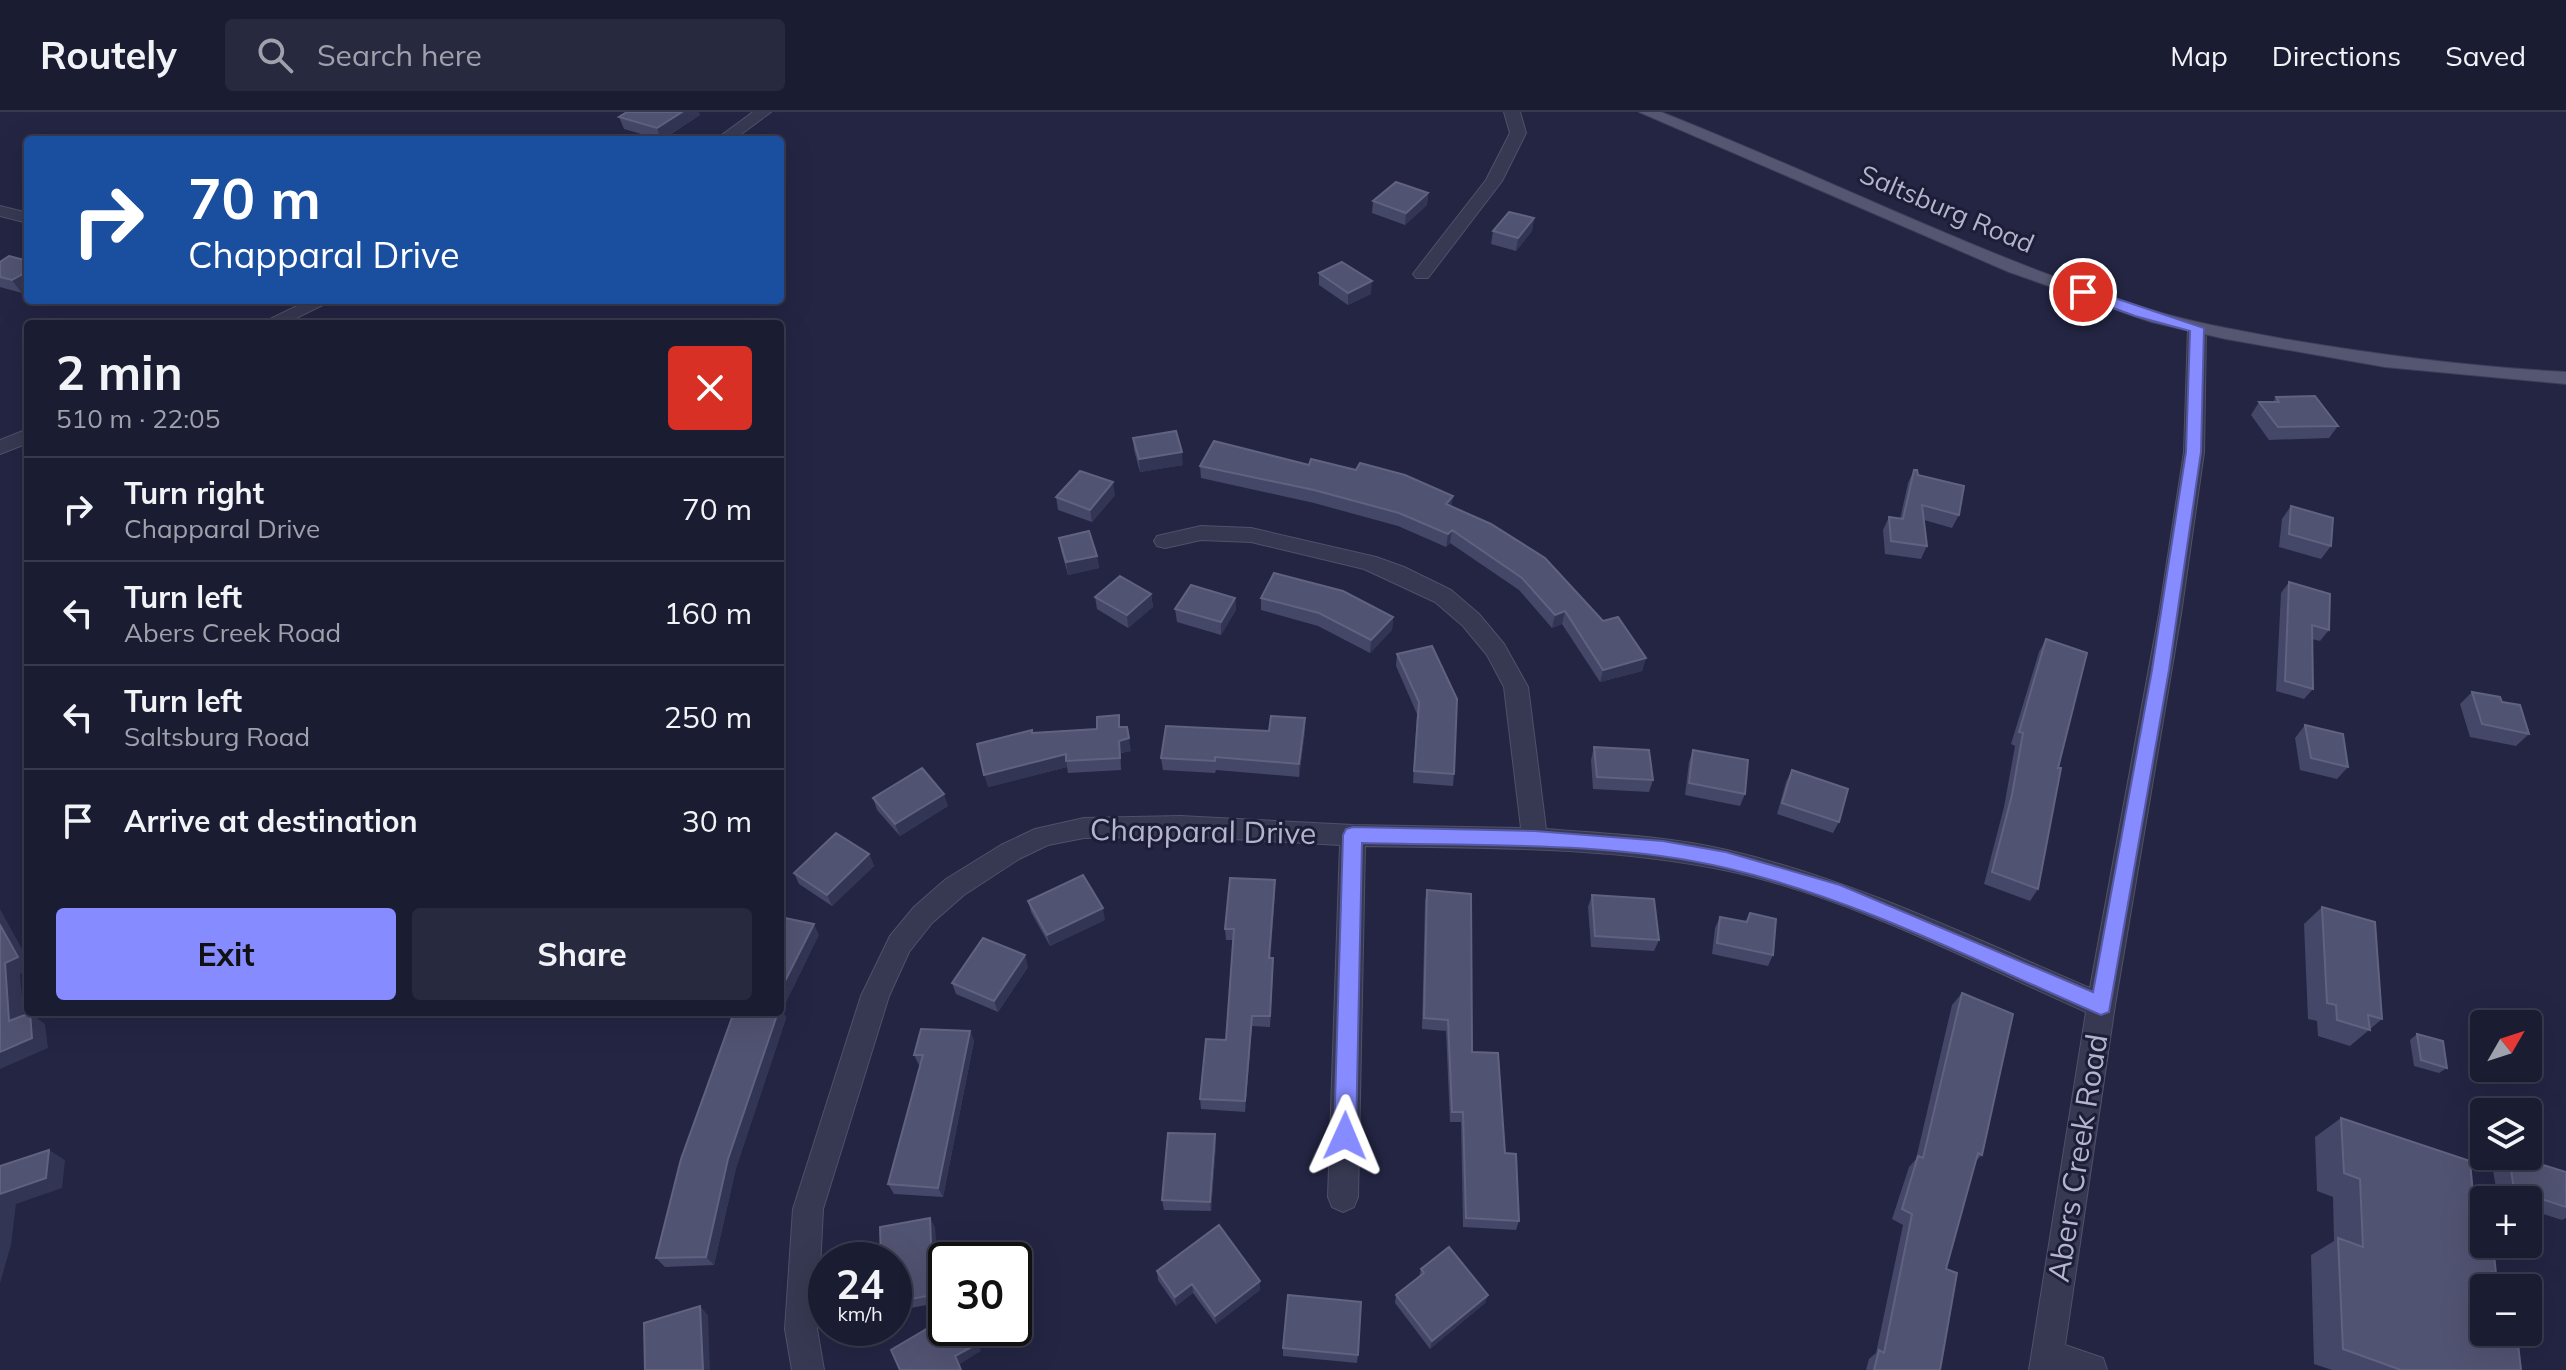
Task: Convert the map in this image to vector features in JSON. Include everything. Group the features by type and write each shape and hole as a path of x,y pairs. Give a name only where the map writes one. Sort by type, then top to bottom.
{"main road":[{"name":"Saltsburg Road","path":"1647,112 1721,140 1998,261 2140,313 2197,328 2335,354 2425,367 2566,378"}],"street":[{"path":"729,136 763,112"},
{"path":"1422,274 1494,181 1518,133 1512,112"},
{"path":"0,211 24,217"},
{"path":"278,320 315,304"},
{"name":"Abers Creek Road","path":"2046,1362 2101,1005 2162,661 2194,452 2197,328"},
{"path":"0,448 24,437"},
{"path":"1165,541 1201,533 1251,535 1368,562 1396,572 1443,596 1471,620 1488,640 1516,687 1535,839"},
{"name":"Chapparal Drive","path":"808,1370 801,1329 808,1209 875,996 899,944 923,915 955,887 1010,852 1044,836 1084,828 1180,826 1353,835 1535,839 1663,849 1774,872 1833,890 2101,1005"},
{"path":"1343,1197 1353,835"},
{"path":"2046,1362 2091,1370"}],"building":[{"path":"627,112 682,112 657,128 619,117"},
{"path":"1396,182 1428,193 1406,213 1373,201"},
{"path":"1509,212 1534,218 1518,238 1493,231"},
{"path":"9,256 24,260 24,273 12,280 0,277 0,262"},
{"path":"1342,262 1372,281 1348,293 1319,273"},
{"path":"2315,396 2338,426 2278,427 2259,402 2279,402 2276,397"},
{"path":"1176,431 1182,452 1139,459 1133,438"},
{"path":"1214,441 1309,465 1311,459 1356,470 1360,463 1405,475 1453,496 1446,504 1491,524 1545,558 1603,621 1618,617 1646,658 1603,670 1565,611 1555,615 1522,578 1452,530 1448,534 1399,513 1314,490 1200,466"},
{"path":"1914,470 1918,475 1964,486 1959,515 1922,505 1927,546 1891,541 1889,517 1903,519"},
{"path":"1080,471 1113,482 1090,510 1056,497"},
{"path":"2291,506 2333,518 2331,546 2289,534"},
{"path":"1089,531 1097,556 1066,562 1059,538"},
{"path":"1274,573 1343,591 1393,617 1371,640 1319,613 1261,598"},
{"path":"1120,576 1151,594 1127,615 1095,597"},
{"path":"2289,582 2330,594 2329,630 2312,625 2313,689 2285,681"},
{"path":"1191,585 1235,598 1221,622 1175,609"},
{"path":"2046,639 2087,653 2058,768 2061,768 2038,889 1992,872 2012,795 2023,733 2019,732"},
{"path":"1432,646 1457,699 1454,774 1414,771 1419,702 1397,654"},
{"path":"2472,692 2500,697 2502,702 2520,705 2529,734 2482,724"},
{"path":"1119,715 1119,727 1127,727 1129,738 1119,741 1120,758 1066,761 1066,754 984,775 977,744 1032,730 1032,733 1097,729 1097,717"},
{"path":"1271,716 1305,718 1299,764 1215,757 1215,761 1161,758 1166,726 1269,731"},
{"path":"2305,725 2343,734 2348,767 2311,758"},
{"path":"1594,747 1649,750 1653,780 1597,777"},
{"path":"1693,750 1748,760 1745,794 1689,783"},
{"path":"922,768 944,794 895,824 873,798"},
{"path":"1792,770 1848,789 1839,822 1782,803"},
{"path":"836,833 869,854 827,895 794,873"},
{"path":"1083,875 1103,908 1047,935 1028,901"},
{"path":"1230,878 1275,880 1269,958 1273,958 1270,1016 1252,1016 1245,1101 1200,1099 1206,1039 1226,1040 1234,929 1225,929"},
{"path":"1427,890 1471,894 1472,1052 1498,1053 1505,1153 1516,1154 1519,1221 1466,1218 1463,1112 1452,1112 1448,1020 1424,1018"},
{"path":"1592,895 1654,899 1659,940 1595,936"},
{"path":"2322,907 2375,922 2382,1019 2368,1015 2370,1030 2337,1020 2336,1005 2327,1003"},
{"path":"1750,913 1776,919 1773,955 1717,943 1720,917 1747,922"},
{"path":"784,918 814,924 784,983"},
{"path":"0,925 18,957 5,963 9,1021 30,1016 32,1038 0,1052"},
{"path":"983,938 1025,955 994,1001 952,983"},
{"path":"1962,993 2013,1014 1982,1155 1978,1153 1946,1269 1957,1273 1940,1370 1874,1370 1879,1350 1884,1353 1912,1214 1902,1209 1918,1156 1923,1158"},
{"path":"733,1016 777,1016 728,1159 706,1257 656,1258 681,1159"},
{"path":"921,1029 970,1031 938,1188 888,1184 923,1055 914,1055"},
{"path":"2417,1034 2443,1041 2447,1068 2421,1060"},
{"path":"2341,1118 2470,1161 2470,1258 2494,1258 2496,1274 2470,1274 2470,1346 2518,1346 2521,1370 2401,1370 2343,1349 2338,1238 2363,1247 2360,1179 2344,1173"},
{"path":"1168,1133 1215,1134 1210,1202 1162,1200"},
{"path":"49,1150 46,1178 0,1194 0,1166"},
{"path":"2542,1165 2566,1172 2566,1207 2542,1199 2542,1186 2513,1186 2511,1170 2542,1170"},
{"path":"930,1218 928,1296 912,1299 912,1242 880,1242 880,1227"},
{"path":"1219,1225 1260,1281 1215,1316 1192,1284 1175,1297 1157,1271"},
{"path":"1449,1247 1488,1295 1432,1341 1396,1295 1424,1273 1421,1269"},
{"path":"1288,1295 1361,1302 1358,1355 1283,1348"},
{"path":"700,1306 703,1370 645,1370 644,1323"},
{"path":"928,1328 928,1346 973,1346 955,1356 961,1370 900,1370 891,1350 898,1346 912,1346 912,1338"}],"route":[{"path":"1345,1136 1353,835 1535,839 1663,849 1726,860 1833,890 2101,1005 2161,670 2194,452 2197,328 2140,313 2083,292"}]}
